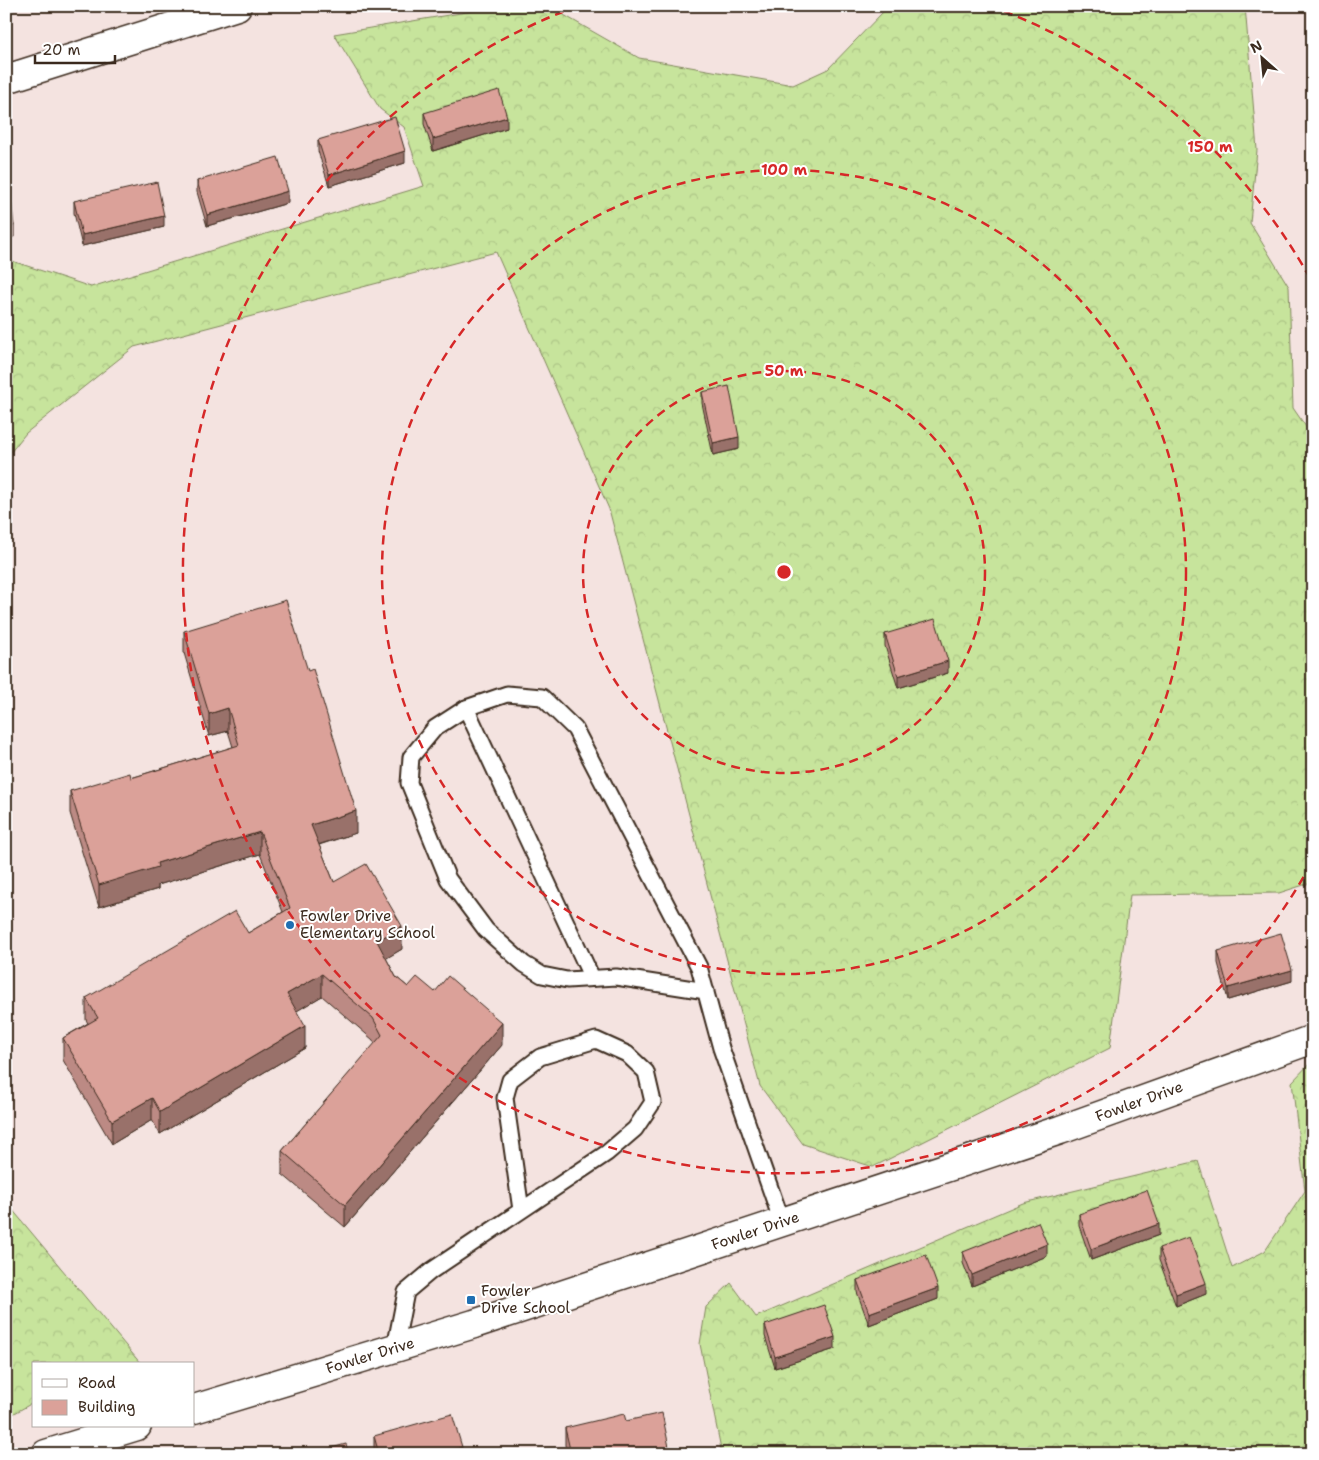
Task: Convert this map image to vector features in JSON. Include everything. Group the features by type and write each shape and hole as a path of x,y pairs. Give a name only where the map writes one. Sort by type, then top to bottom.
{"street":[{"path":"6,79 237,6"},
{"name":"Fowler Drive","path":"195,1409 395,1348 782,1222 1060,1130 1313,1039"},
{"path":"46,1454 130,1428"}],"lane":[{"path":"706,990 616,977 567,980 542,975 524,964 486,930 448,879 410,783 412,757 435,728 466,708 507,694 542,697 575,729 699,967 706,990 721,1048 782,1222"},
{"path":"466,708 592,978"},
{"path":"395,1348 406,1292 432,1271 607,1153 635,1129 653,1102 646,1072 628,1054 596,1040 540,1056 510,1080 505,1098 521,1210"}],"green space":[{"path":"503,6 548,6 639,58 793,85 828,69 883,12 883,6 1245,6 1257,150 1250,223 1289,287 1293,408 1313,437 1313,882 1279,893 1130,895 1110,1048 873,1167 803,1144 760,1086 609,509 496,252 134,347 26,433 6,458 6,259 91,287 424,186 404,127 380,109 334,34"},
{"path":"1313,1060 1313,1454 722,1454 700,1344 706,1307 731,1283 756,1317 1023,1203 1198,1161 1232,1268 1265,1251 1305,1191 1292,1082"},
{"path":"6,1202 139,1362 32,1362 32,1403 6,1418"}],"building":[{"path":"499,90 507,117 433,139 424,113"},
{"path":"395,117 405,151 329,175 318,140"},
{"path":"278,157 288,191 207,215 197,181"},
{"path":"157,182 164,216 82,235 74,201"},
{"path":"6,188 10,188 14,226 6,226"},
{"path":"729,386 739,437 713,443 702,392"},
{"path":"286,600 308,671 313,669 356,811 311,825 334,882 366,864 402,926 377,941 396,977 408,987 417,977 435,992 448,976 502,1023 345,1205 282,1151 382,1035 373,1018 322,974 287,994 305,1026 160,1112 152,1098 112,1121 63,1038 98,1018 86,998 235,911 248,933 290,908 260,832 157,863 158,867 99,885 70,791 130,773 131,778 239,745 228,708 209,714 184,631"},
{"path":"935,619 948,661 898,676 885,634"},
{"path":"1281,933 1292,970 1228,988 1218,951"},
{"path":"1147,1190 1159,1224 1091,1249 1079,1214"},
{"path":"1038,1222 1047,1244 972,1275 963,1252"},
{"path":"1189,1237 1206,1283 1176,1294 1159,1248"},
{"path":"926,1255 938,1288 869,1313 857,1280"},
{"path":"824,1305 835,1337 775,1357 765,1325"},
{"path":"662,1413 669,1447 641,1454 571,1454 565,1428 624,1414 626,1421"},
{"path":"452,1414 462,1447 439,1454 379,1454 374,1436"},
{"path":"346,1444 349,1454 309,1454"}],"place":[{"name":"Fowler Drive Elementary School","path":"290,925"},
{"name":"Fowler Drive School","path":"471,1300"}]}
